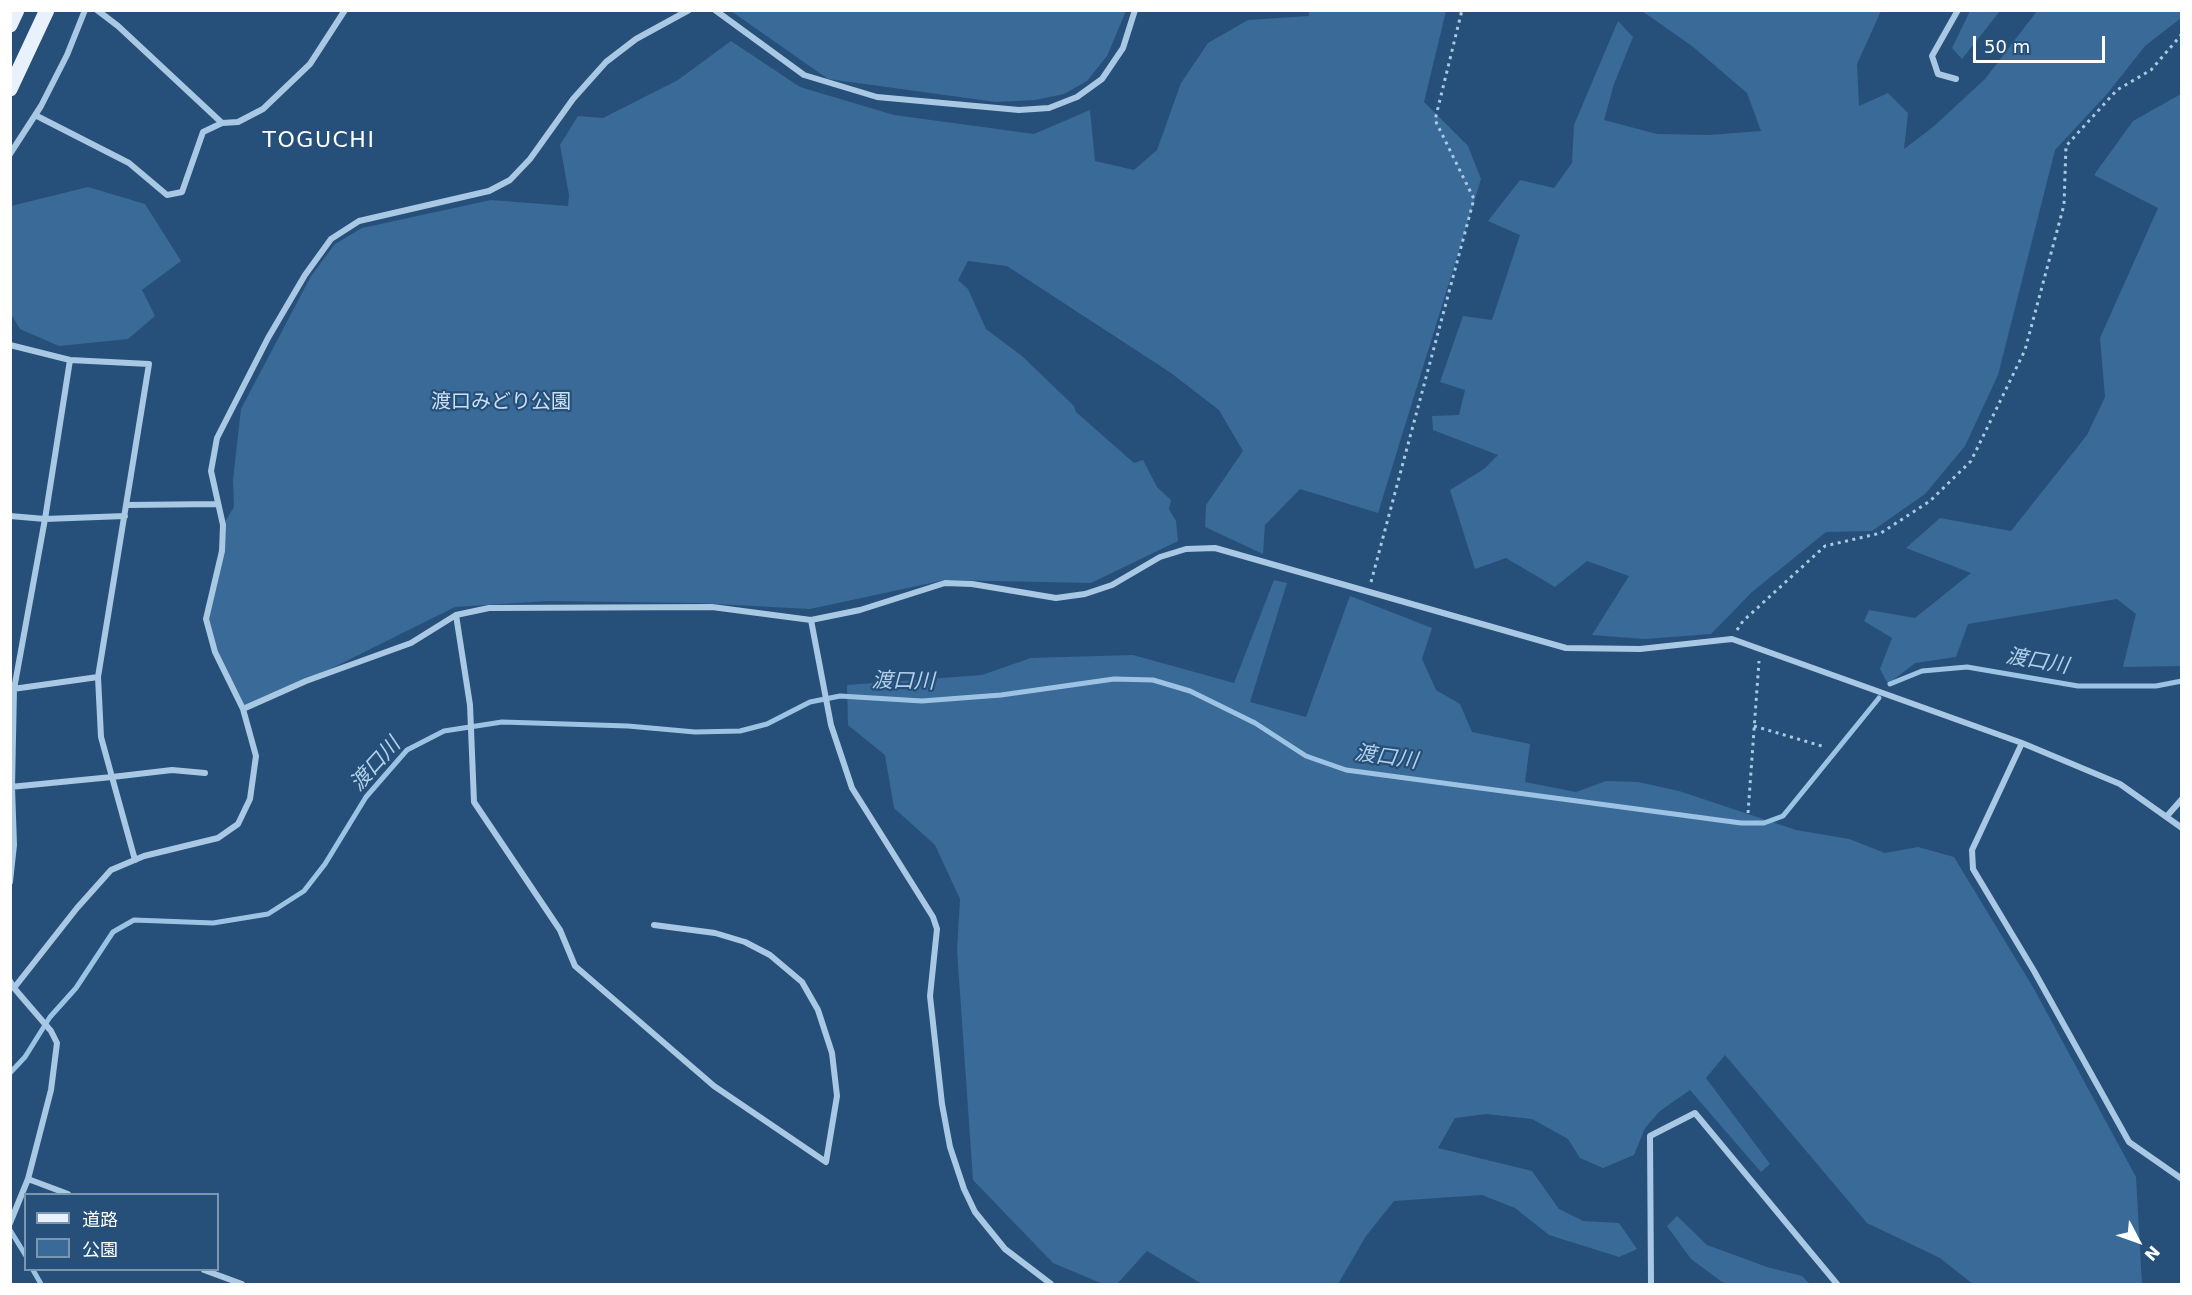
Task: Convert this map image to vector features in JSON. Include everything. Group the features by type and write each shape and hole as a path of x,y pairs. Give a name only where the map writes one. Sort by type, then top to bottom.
{"main road":[{"path":"10,25 17,10"},
{"path":"10,89 47,10"}],"street":[{"path":"10,154 35,115 67,55 85,10"},
{"path":"97,10 118,26 222,123"},
{"path":"35,115 129,163 167,195 182,192 203,132 222,123 238,122 263,109 310,64 345,10"},
{"path":"12,988 111,870 135,860 218,838 238,824 250,800 256,756 243,709 215,652 206,619 222,551 223,525 211,471 217,438 268,338 304,275 331,239 359,221 489,191 510,180 530,159 573,99 606,62 636,39 688,10"},
{"path":"715,10 804,75 877,97 1019,110 1049,108 1077,97 1102,79 1123,48 1136,10"},
{"path":"1956,79 1938,74 1932,56 1958,10"},
{"path":"10,345 70,360 149,364 99,677 101,737 135,860"},
{"path":"10,882 12,688 45,519 70,360"},
{"path":"127,505 218,504"},
{"path":"10,516 45,519 125,516"},
{"path":"243,709 306,681 411,643 456,615 489,608 712,607 811,620 860,610 945,584 972,584 1056,598 1085,594 1112,585 1160,557 1186,549 1215,548 1566,648 1641,649 1732,639 2022,743 2120,784 2181,828"},
{"path":"456,615 470,705 474,802 560,930 575,966 714,1086 826,1162 837,1096 832,1053 818,1010 802,982 770,955 745,942 715,933 654,925"},
{"path":"811,620 831,725 852,788 933,917 937,929 931,1007 942,1104 950,1147 964,1189 975,1212 1005,1249 1051,1284"},
{"path":"12,688 99,677"},
{"path":"2022,743 1972,850 1973,869 2034,971 2129,1142 2181,1179"},
{"path":"11,788 172,770 205,773"},
{"path":"2167,816 2181,799"},
{"path":"10,981 12,988 51,1031 57,1042 51,1090 28,1179 10,1223"},
{"path":"1651,1284 1650,1136 1695,1113 1837,1284"},
{"path":"28,1179 65,1193"},
{"path":"209,1271 242,1284"}],"path":[{"path":"1369,591 1474,199 1434,120 1462,10"},
{"path":"1732,639 1743,621 1825,546 1881,533 1930,501 1971,461 2025,350 2064,205 2066,146 2117,90 2151,70 2181,34"},
{"path":"1748,813 1760,650"},
{"path":"1754,726 1826,747"}],"green space":[{"path":"731,11 1126,11 1107,56 1087,81 1064,94 1035,100 996,102 828,79"},
{"name":"渡口みどり公園","path":"1309,11 1446,11 1424,102 1468,146 1481,179 1378,513 1300,489 1265,525 1263,554 1205,527 1206,505 1243,451 1219,410 1171,373 1007,266 968,261 958,280 968,289 986,329 1022,356 1074,406 1076,412 1134,463 1143,460 1157,487 1171,500 1169,509 1176,521 1178,541 1091,583 945,580 810,609 697,603 548,601 455,607 306,681 243,709 215,652 207,623 222,551 223,525 234,507 233,480 241,409 311,276 335,244 362,228 491,200 568,206 569,195 560,145 578,116 603,118 678,80 731,41 800,87 894,115 1034,134 1090,110 1095,161 1134,170 1157,150 1181,83 1208,43 1248,20 1309,16"},
{"path":"1642,11 1881,11 1857,64 1859,106 1888,93 1908,113 1904,149 1933,127 1985,79 2037,11 2182,11 2181,18 2145,46 2107,94 2055,150 1998,375 1965,446 1925,494 1872,531 1826,532 1752,592 1711,634 1645,639 1592,635 1629,576 1587,561 1555,587 1506,558 1475,569 1450,490 1484,469 1498,455 1433,430 1432,416 1459,415 1465,390 1440,382 1463,316 1492,320 1520,235 1488,221 1520,180 1554,188 1572,163 1574,125 1618,21 1633,37 1614,84 1604,120 1657,134 1709,135 1761,131 1747,93 1692,46"},
{"path":"1970,11 2000,11 1962,59 1952,48"},
{"path":"2181,94 2181,666 2123,667 2136,614 2117,599 1968,624 1956,657 1915,663 1888,684 1880,669 1892,638 1864,621 1869,610 1915,618 1971,573 1906,548 1940,518 2011,531 2087,435 2105,397 2100,338 2158,208 2094,175 2133,121"},
{"path":"88,187 145,204 181,261 142,290 155,316 128,339 59,346 20,329 11,314 11,206"},
{"path":"1274,580 1287,583 1250,702 1306,717 1350,596 1432,628 1422,659 1436,690 1460,704 1472,732 1530,744 1525,782 1576,792 1606,781 1638,782 1679,791 1796,830 1849,839 1885,853 1918,847 1954,857 2034,989 2136,1177 2142,1284 1973,1284 1940,1258 1867,1223 1725,1055 1706,1078 1770,1164 1761,1172 1690,1090 1660,1111 1645,1128 1634,1155 1603,1168 1580,1158 1568,1139 1532,1119 1486,1114 1455,1118 1438,1148 1532,1171 1559,1209 1583,1221 1619,1223 1637,1249 1619,1257 1549,1235 1515,1208 1482,1195 1394,1201 1366,1236 1338,1284 1202,1284 1147,1251 1117,1284 1103,1284 1053,1263 973,1180 957,950 960,899 935,845 894,808 885,755 848,725 847,685 982,675 1031,658 1133,655 1234,683"},
{"path":"1677,1216 1707,1245 1767,1267 1802,1276 1810,1284 1729,1284 1722,1282 1691,1259 1667,1226"}],"waterway":[{"name":"渡口川","path":"1890,684 1922,671 1967,667 2078,686 2156,686 2182,681"},
{"name":"渡口川","path":"10,1073 25,1057 50,1017 76,988 113,932 134,920 213,923 268,914 304,891 325,864 366,797 407,750 444,731 502,722 628,726 695,732 740,731 767,724 810,702 840,696 922,701 1001,695 1114,679 1153,680 1190,691 1255,723 1306,756 1346,770 1741,823 1764,823 1783,816 1879,698"},
{"path":"10,1230 24,1253"},
{"path":"34,1271 41,1284"}],"district":[{"name":"TOGUCHI","path":"319,141"}]}
